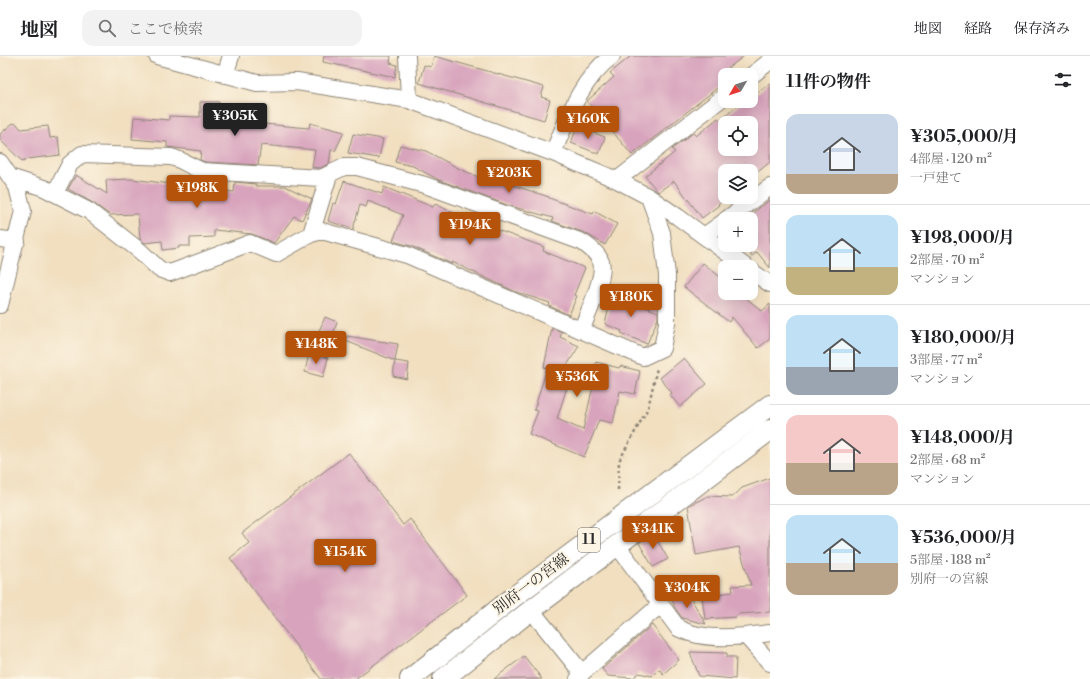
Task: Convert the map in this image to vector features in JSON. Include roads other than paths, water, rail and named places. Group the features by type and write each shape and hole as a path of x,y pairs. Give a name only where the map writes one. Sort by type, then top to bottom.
{"main road":[{"name":"別府一の宮線","path":"410,679 515,596 770,405"},
{"name":"別府一の宮線","path":"443,679 770,430"}],"street":[{"path":"157,56 257,83 297,82 409,100 553,153 617,180 649,197 737,260"},
{"path":"225,75 231,56"},
{"path":"407,56 409,100"},
{"path":"553,153 577,97 600,65 612,56"},
{"path":"758,70 770,61"},
{"path":"617,180 718,101"},
{"path":"55,193 70,164 82,154 171,157 182,159 191,167 202,171 321,178 344,167 357,167 425,185 582,242 596,253 602,263 600,279 582,329"},
{"path":"0,162 17,187 23,211 17,241 0,305"},
{"path":"310,234 329,175"},
{"path":"10,177 44,188 89,211 140,251 159,269 170,273 250,243 276,254 310,234 322,231 407,255 582,329 643,357 662,348 667,323 667,275 662,232 649,197"},
{"path":"737,212 770,187"},
{"path":"704,236 718,226"},
{"path":"0,240 17,241"},
{"path":"758,276 770,284"},
{"path":"619,545 622,552 678,628 689,634 702,636 746,636 770,633"},
{"path":"532,610 580,676 660,605"},
{"path":"746,636 770,663"}]}
